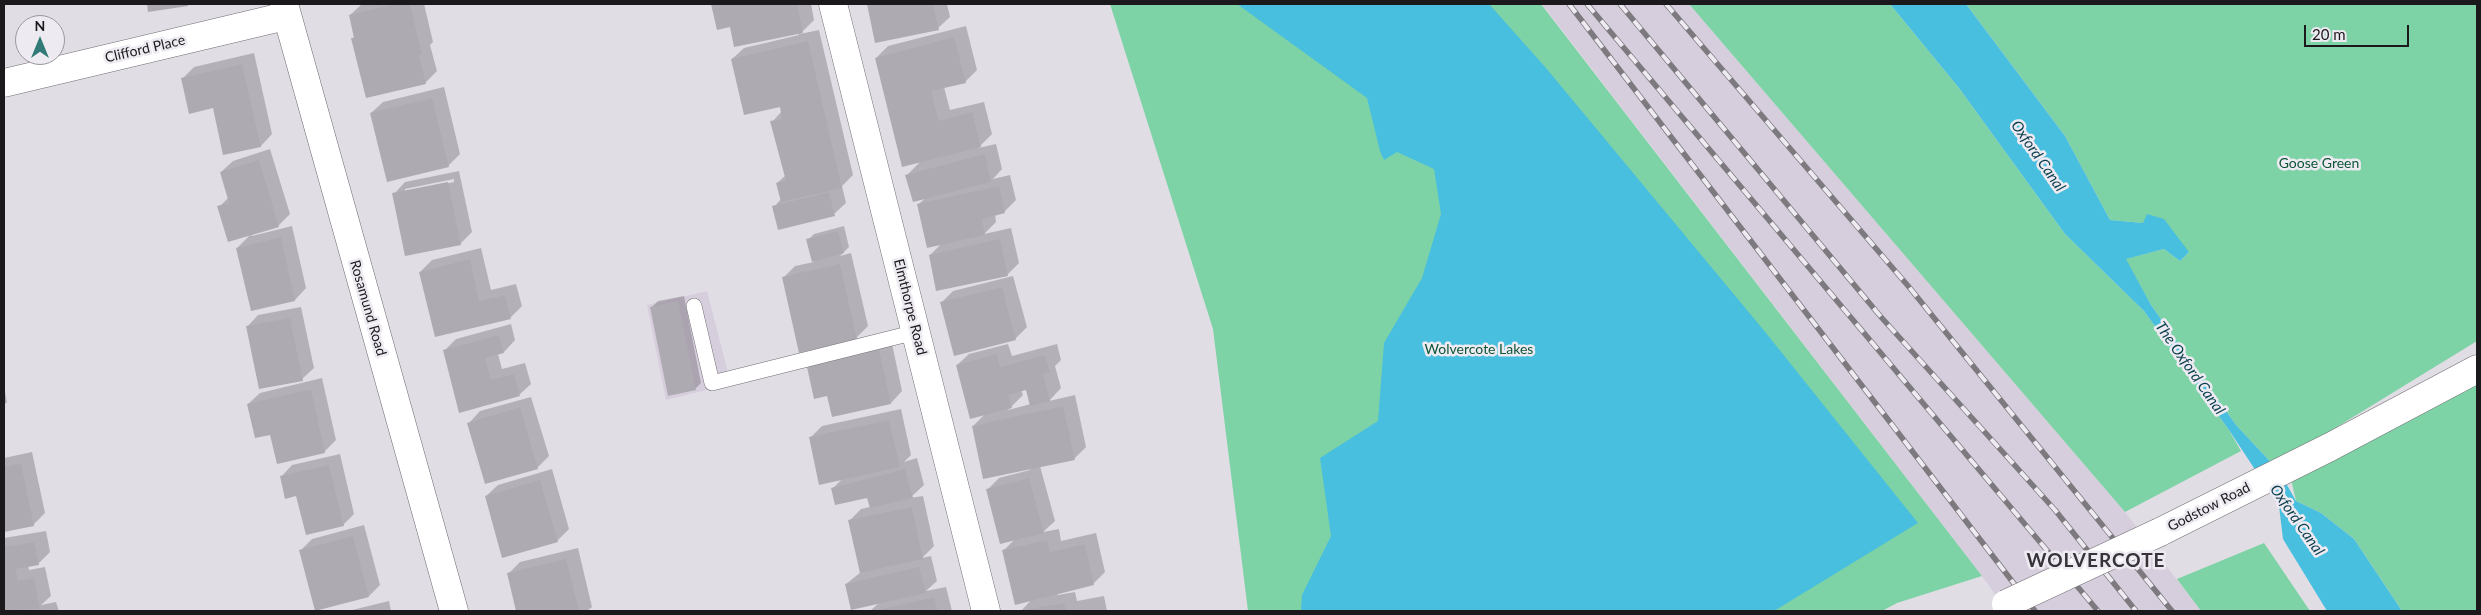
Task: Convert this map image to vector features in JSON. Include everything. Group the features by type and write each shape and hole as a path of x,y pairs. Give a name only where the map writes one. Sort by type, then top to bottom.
{"street":[{"name":"Elmthorpe Road","path":"833,4 986,611"},
{"name":"Clifford Place","path":"4,83 285,10"},
{"name":"Rosamund Road","path":"285,10 454,611"},
{"name":"Godstow Road","path":"1998,608 2160,532 2330,447 2477,369"}],"lane":[{"path":"694,306 712,383 916,332"}],"shaded area":[{"path":"1542,4 1689,4 2125,512 2201,611 2007,611"},
{"path":"707,291 731,384 666,400 647,305"}],"green space":[{"name":"Wolvercote Lakes","path":"1110,4 1541,4 1982,576 1897,603 1882,611 1248,611 1213,329"},
{"path":"1689,4 1890,4 1959,88 2065,234 2144,311 2229,430 2241,451 2125,512"},
{"name":"Goose Green","path":"1966,4 2477,4 2477,341 2332,430 2279,471 2236,425 2151,305 2125,259 2164,249 2180,261 2189,252 2143,223 2110,220 2065,136"},
{"path":"2477,381 2477,611 2402,611 2354,539 2321,513 2296,501 2291,479"},
{"path":"2264,543 2310,611 2201,611 2177,579"}],"water":[{"name":"Wolvercote Lakes","path":"1237,4 1489,4 1546,68 1766,333 1918,523 1774,611 1301,611 1302,595 1331,536 1320,458 1378,421 1384,343 1422,278 1441,214 1434,169 1397,152 1384,160 1367,98"},
{"path":"1890,4 1966,4 2065,136 2110,220 2143,223 2147,214 2164,219 2189,252 2180,261 2164,249 2126,259 2151,305 2236,425 2279,471 2296,501 2321,513 2354,539 2402,611 2327,611 2283,539 2279,506 2229,430 2144,311 2065,234 1959,88"}],"building":[{"path":"147,4 188,4 188,6 148,12"},
{"path":"395,4 410,4 422,55 419,55 426,84 366,98 351,38 354,38 349,15"},
{"path":"711,4 797,4 803,33 734,47 730,27 717,30"},
{"path":"867,4 933,4 939,30 875,43"},
{"path":"954,37 966,83 931,91 939,121 972,112 981,147 902,167 875,58"},
{"path":"808,41 842,188 781,202 776,183 786,181 770,121 782,119 780,107 744,115 731,59"},
{"path":"242,64 261,147 223,155 213,108 189,114 181,78"},
{"path":"432,98 449,167 387,182 370,113"},
{"path":"985,154 991,182 913,202 905,175"},
{"path":"259,160 279,227 228,242 217,206 229,203 220,172"},
{"path":"448,182 461,245 405,256 392,193"},
{"path":"999,186 1005,213 982,219 985,235 927,248 917,204"},
{"path":"829,192 835,216 778,230 772,206"},
{"path":"838,231 844,253 812,262 806,239"},
{"path":"281,237 295,301 251,311 236,248"},
{"path":"1000,239 1008,276 936,291 929,255"},
{"path":"470,259 479,301 505,295 511,319 435,337 419,272"},
{"path":"840,264 857,339 799,353 782,277"},
{"path":"1002,287 1016,340 954,356 940,302"},
{"path":"678,301 696,390 668,396 650,307"},
{"path":"290,318 303,381 259,389 246,326"},
{"path":"499,335 504,353 485,358 491,380 514,374 520,396 459,413 443,350"},
{"path":"879,350 891,404 832,417 827,396 814,399 807,367"},
{"path":"997,354 1000,367 1045,355 1050,372 1043,374 1050,401 1030,406 1026,390 1008,395 1012,408 970,419 956,365"},
{"path":"311,389 325,453 277,464 270,435 255,438 247,404"},
{"path":"1063,406 1075,460 983,479 972,426"},
{"path":"520,407 538,469 485,484 467,423"},
{"path":"889,420 900,467 819,485 809,437"},
{"path":"21,463 34,526 4,532 4,467"},
{"path":"329,465 344,526 306,535 296,496 285,499 280,476"},
{"path":"905,469 913,498 870,508 867,498 835,505 831,488"},
{"path":"1029,478 1044,533 1000,544 986,489"},
{"path":"540,480 558,542 502,558 485,496"},
{"path":"912,507 923,559 860,573 848,520"},
{"path":"353,536 369,597 315,611 299,550"},
{"path":"1047,540 1050,552 1085,544 1094,585 1015,605 1002,550"},
{"path":"34,542 39,565 16,569 18,581 34,578 40,609 4,611 4,547"},
{"path":"566,559 579,611 516,611 507,573"},
{"path":"919,567 926,593 851,610 845,584"},
{"path":"934,597 938,611 878,611 878,610"},
{"path":"1064,603 1066,611 1024,611 1024,610"}],"railway":[{"path":"1569,4 2035,611"},
{"path":"1587,4 2098,611"},
{"path":"1620,4 1881,317 2055,510 2136,611"},
{"path":"1666,4 1909,287 2172,611"}],"district":[{"name":"WOLVERCOTE","path":"2096,561"}],"water label":[{"name":"Oxford Canal","path":"2038,156"},
{"name":"The Oxford Canal","path":"2190,368"},
{"name":"Oxford Canal","path":"2297,520"}]}
